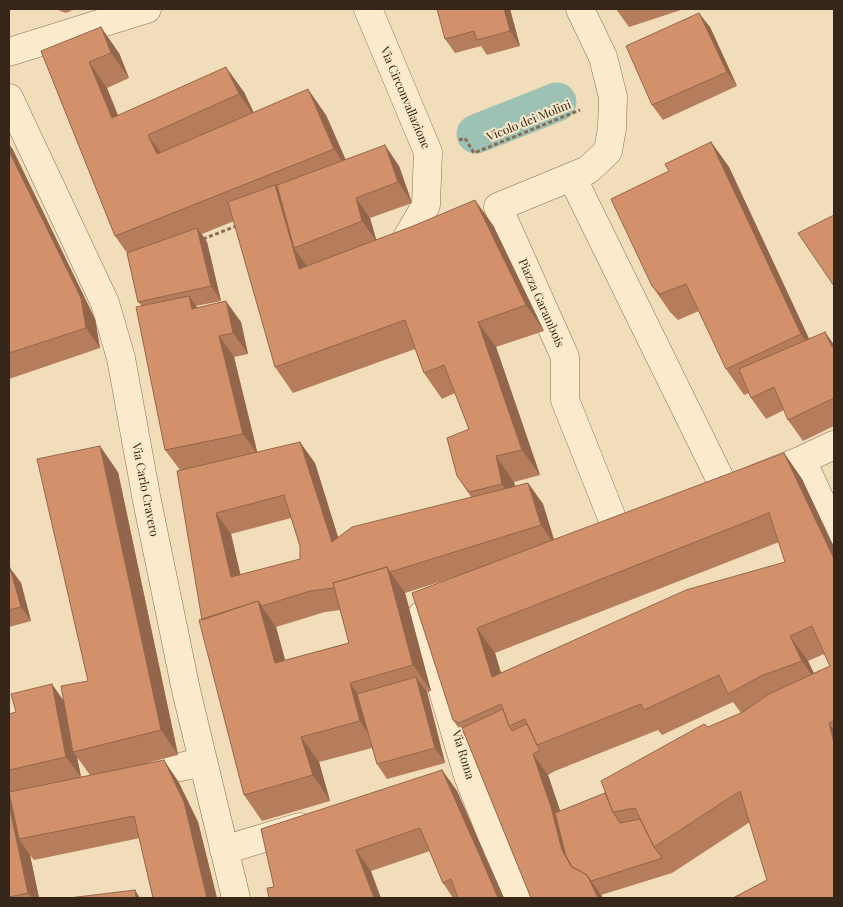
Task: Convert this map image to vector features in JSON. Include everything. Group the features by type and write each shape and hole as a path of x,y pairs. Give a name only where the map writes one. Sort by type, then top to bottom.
{"street":[{"path":"9,52 147,9"},
{"name":"Via Circonvallazione","path":"368,9 428,152 426,205 404,243"},
{"name":"Piazza Garambois","path":"580,9 603,56 613,96 612,128 608,151 588,170 498,207 566,356 565,400 618,533"},
{"name":"Via Carlo Cravero","path":"9,98 105,303 121,358 158,558 186,690 236,898"},
{"path":"572,177 726,491"},
{"path":"699,501 802,460 834,445"},
{"path":"802,460 834,530"},
{"path":"591,543 645,522"},
{"name":"Via Roma","path":"427,605 468,776 517,898"},
{"path":"113,782 204,762"},
{"path":"440,784 468,776"},
{"path":"224,850 328,819"}],"path":[{"name":"Vicolo dei Molini","path":"428,152 465,138 474,153 613,96"},
{"path":"198,241 244,223"}],"building":[{"path":"437,9 504,9 510,31 477,40 474,31 445,39"},
{"path":"699,13 727,72 652,105 626,46"},
{"path":"101,27 111,53 89,62 112,118 226,67 239,94 148,135 157,154 308,89 334,149 115,236 41,51"},
{"path":"711,142 801,334 726,369 686,284 660,294 652,286 611,199 669,171 665,164"},
{"path":"385,145 398,182 356,198 362,221 294,248 277,185"},
{"path":"9,151 81,298 86,328 9,353"},
{"path":"275,185 299,269 413,226 475,200 526,305 478,322 522,450 496,456 502,484 469,492 457,476 447,438 469,429 444,365 424,373 405,320 275,367 228,202"},
{"path":"834,215 834,286 798,233"},
{"path":"197,228 211,286 138,302 127,253"},
{"path":"189,296 192,309 226,301 233,333 219,336 243,434 165,450 136,307"},
{"path":"825,332 832,347 834,346 834,398 788,420 774,387 751,398 739,369"},
{"path":"300,442 332,542 352,527 528,483 541,525 390,572 387,567 333,583 334,588 310,591 262,606 258,601 202,620 177,471","holes":["284,495 300,546 300,559 231,577 216,513"]},
{"path":"100,446 161,730 73,752 61,686 88,681 37,459"},
{"path":"784,453 834,559 834,721 829,723 834,743 834,898 733,898 767,880 740,791 654,847 635,808 613,812 601,781 704,724 708,727 743,712 769,694 830,666 812,626 790,636 802,661 761,676 728,694 719,675 644,710 641,704 537,745 525,719 509,726 501,704 459,723 453,720 412,593","holes":["769,513 785,562 686,590 492,677 477,628"]},
{"path":"387,567 413,665 350,683 360,721 301,737 313,775 244,795 199,620 258,601 275,663 349,643 333,583"},
{"path":"9,569 21,607 9,610"},
{"path":"416,677 435,748 377,764 357,694"},
{"path":"52,684 66,757 9,770 9,714 16,712 11,694"},
{"path":"503,709 512,731 527,724 540,750 533,754 551,807 562,850 571,866 587,875 598,898 531,898 462,728"},
{"path":"164,760 184,802 207,898 153,898 134,816 19,839 9,792"},
{"path":"442,770 498,898 458,898 451,879 443,883 420,828 356,850 374,898 269,898 267,888 274,887 261,829"},
{"path":"605,793 620,823 640,819 654,847 662,858 591,881 587,875 572,867 566,856 555,813"},
{"path":"9,805 28,893 9,897"},
{"path":"135,890 136,898 69,898"}],"waterway":[{"path":"476,134 557,102"}]}
